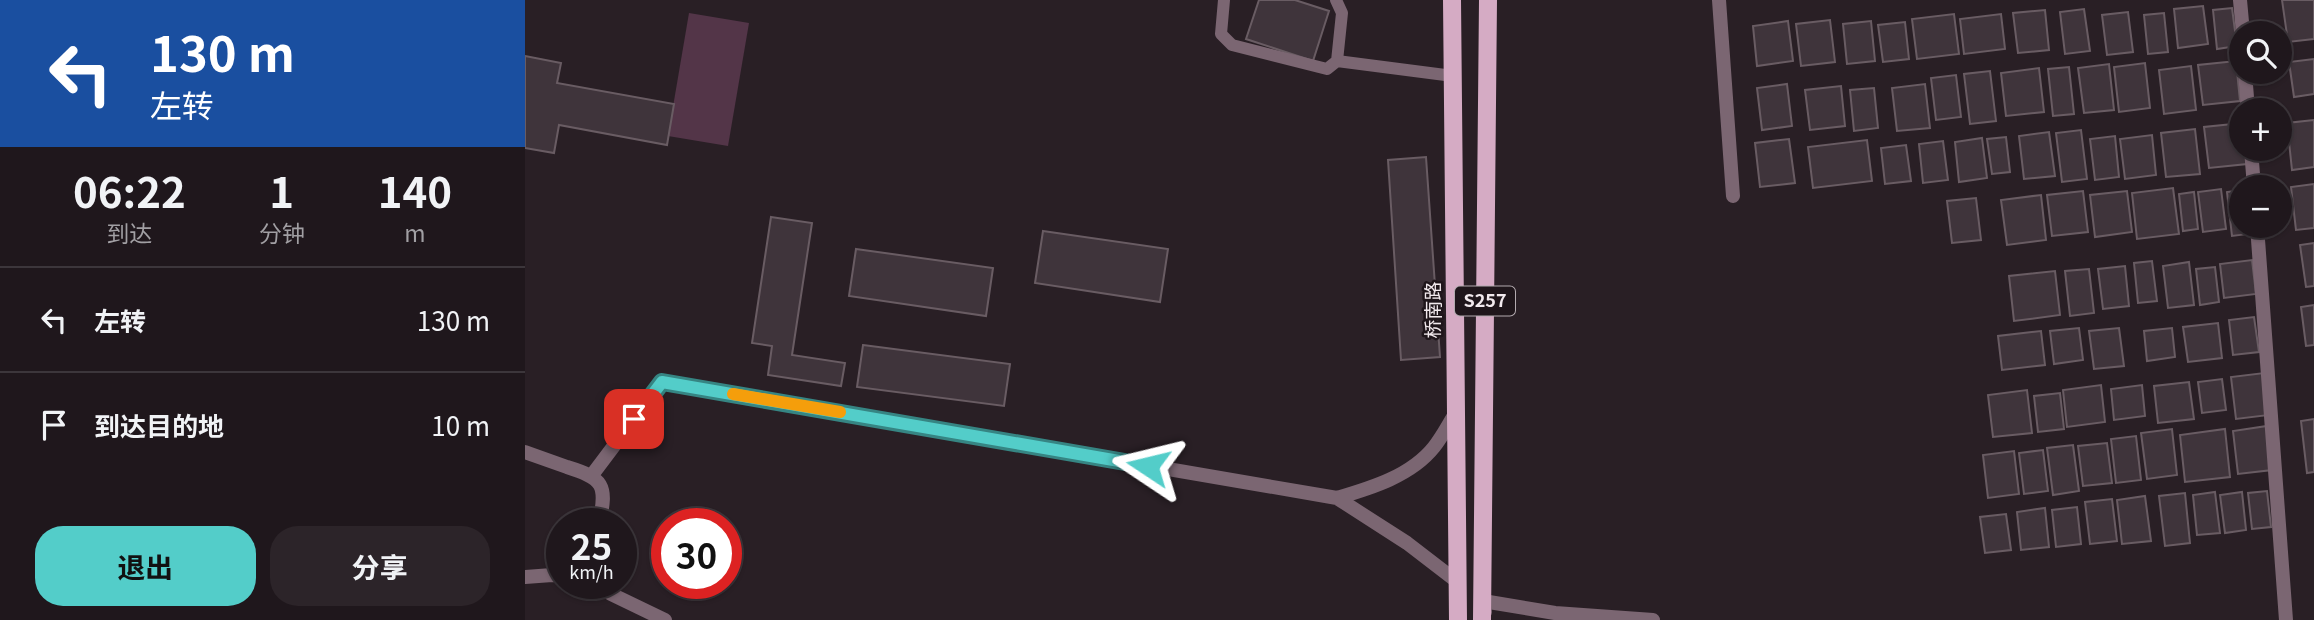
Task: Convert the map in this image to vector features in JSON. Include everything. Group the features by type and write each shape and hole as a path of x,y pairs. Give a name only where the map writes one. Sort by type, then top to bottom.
{"main road":[{"name":"桥南路","path":"1452,0 1458,620"},
{"name":"S257","path":"1485,620 1488,0"}],"street":[{"path":"1719,0 1734,197"},
{"path":"2240,0 2242,21"},
{"path":"2258,238 2285,620"},
{"path":"592,475 662,382 1337,498 1407,543 1459,592 1448,620"},
{"path":"1337,498 1389,480 1416,464 1433,448 1455,414"},
{"path":"525,452 592,475 601,486 603,508"},
{"path":"525,577 546,575"},
{"path":"621,599 665,620"},
{"path":"1483,601 1555,613 1653,620"}],"lane":[{"path":"1224,0 1221,34 1232,44 1327,69 1338,61 1453,76"},
{"path":"1336,0 1342,13 1338,61"}],"shaded area":[{"path":"689,13 749,23 728,146 668,136"}],"building":[{"path":"1259,0 1295,0 1329,11 1313,61 1246,39"},
{"path":"2282,0 2314,0 2314,39 2292,42 2292,21 2285,21"},
{"path":"2203,6 2208,44 2178,48 2174,9"},
{"path":"2232,8 2234,21 2229,21 2229,47 2217,49 2213,10"},
{"path":"2084,9 2090,51 2065,54 2060,12"},
{"path":"2045,10 2049,50 2018,53 2013,13"},
{"path":"2128,12 2133,52 2107,55 2102,15"},
{"path":"2164,13 2168,52 2148,54 2144,15"},
{"path":"1954,14 1959,54 1917,59 1912,19"},
{"path":"2001,14 2005,49 1964,54 1960,19"},
{"path":"1830,20 1835,62 1801,66 1796,24"},
{"path":"1788,21 1793,61 1757,66 1753,26"},
{"path":"1871,21 1875,61 1847,64 1843,24"},
{"path":"1905,22 1909,59 1883,62 1878,25"},
{"path":"525,56 561,63 557,83 674,104 667,145 559,125 554,153 525,148"},
{"path":"2314,59 2314,94 2294,97 2292,62"},
{"path":"2229,62 2229,84 2238,84 2240,98 2229,98 2229,102 2203,105 2198,65"},
{"path":"2145,63 2150,108 2119,112 2114,67"},
{"path":"2109,64 2114,110 2084,113 2078,68"},
{"path":"2191,66 2196,110 2164,114 2159,70"},
{"path":"2069,67 2074,114 2053,116 2048,69"},
{"path":"2039,68 2044,112 2006,116 2001,73"},
{"path":"1990,71 1996,121 1970,124 1964,74"},
{"path":"1956,75 1961,117 1936,120 1931,78"},
{"path":"1787,84 1792,126 1762,130 1757,88"},
{"path":"1925,84 1930,128 1897,131 1892,88"},
{"path":"1841,86 1845,126 1810,130 1805,90"},
{"path":"1874,88 1878,128 1854,131 1850,90"},
{"path":"2314,120 2314,167 2292,170 2292,122"},
{"path":"2229,124 2229,161 2247,161 2247,164 2209,168 2204,127"},
{"path":"2195,129 2200,174 2166,177 2161,133"},
{"path":"2081,130 2087,179 2062,182 2056,133"},
{"path":"2049,132 2055,176 2024,179 2019,136"},
{"path":"2152,135 2156,175 2125,179 2120,139"},
{"path":"2115,136 2119,177 2095,180 2090,139"},
{"path":"2006,137 2010,172 1992,174 1987,139"},
{"path":"1982,138 1987,178 1959,182 1955,142"},
{"path":"1789,139 1795,183 1760,187 1755,143"},
{"path":"1867,140 1872,181 1813,188 1808,147"},
{"path":"1943,141 1948,180 1923,183 1919,144"},
{"path":"1906,145 1911,181 1885,184 1881,148"},
{"path":"1426,157 1440,357 1401,360 1388,160"},
{"path":"2314,184 2314,228 2296,230 2292,187"},
{"path":"2173,188 2179,234 2137,239 2132,193"},
{"path":"2221,189 2226,229 2203,232 2198,192"},
{"path":"2083,191 2088,232 2052,236 2047,195"},
{"path":"2127,191 2132,232 2095,237 2090,195"},
{"path":"2194,192 2198,229 2183,231 2179,194"},
{"path":"2041,195 2046,240 2007,245 2001,200"},
{"path":"1976,198 1981,240 1952,243 1947,201"},
{"path":"771,217 812,223 792,355 845,363 841,386 768,375 772,346 752,343"},
{"path":"1043,231 1168,249 1160,302 1035,283"},
{"path":"2314,243 2314,286 2306,287 2300,245"},
{"path":"856,249 993,268 986,316 849,296"},
{"path":"2252,260 2256,294 2224,298 2220,264"},
{"path":"2152,261 2157,301 2138,303 2134,263"},
{"path":"2189,262 2194,305 2168,308 2163,266"},
{"path":"2125,266 2129,306 2103,309 2098,269"},
{"path":"2215,267 2219,302 2200,305 2196,269"},
{"path":"2089,269 2094,313 2070,316 2065,271"},
{"path":"2055,271 2060,315 2014,321 2009,276"},
{"path":"2314,305 2314,345 2306,346 2301,307"},
{"path":"2254,317 2259,352 2233,355 2229,320"},
{"path":"2218,323 2222,358 2188,362 2183,327"},
{"path":"2079,328 2083,360 2054,364 2050,331"},
{"path":"2119,328 2124,366 2094,369 2089,331"},
{"path":"2172,328 2175,357 2147,361 2144,331"},
{"path":"2041,331 2045,365 2002,370 1998,336"},
{"path":"863,345 1010,364 1004,406 857,387"},
{"path":"2264,373 2269,415 2236,419 2231,377"},
{"path":"2222,379 2226,410 2202,413 2198,382"},
{"path":"2189,382 2194,419 2158,423 2154,386"},
{"path":"2101,385 2105,422 2067,427 2063,390"},
{"path":"2142,385 2145,416 2114,420 2111,389"},
{"path":"2027,390 2032,433 1993,437 1988,395"},
{"path":"2060,393 2064,429 2038,432 2034,396"},
{"path":"2314,419 2314,472 2307,473 2301,421"},
{"path":"2267,426 2272,470 2238,474 2233,431"},
{"path":"2172,429 2177,475 2147,479 2141,433"},
{"path":"2225,429 2230,477 2185,482 2180,435"},
{"path":"2136,436 2141,480 2116,483 2111,439"},
{"path":"2107,443 2112,483 2083,486 2078,446"},
{"path":"2073,445 2079,491 2053,495 2047,448"},
{"path":"2043,450 2048,491 2024,494 2019,453"},
{"path":"2014,451 2019,494 1988,498 1983,455"},
{"path":"2267,491 2271,527 2252,529 2248,493"},
{"path":"2215,492 2220,533 2197,535 2193,495"},
{"path":"2242,492 2246,530 2225,533 2220,495"},
{"path":"2185,493 2190,543 2165,546 2159,496"},
{"path":"2145,496 2151,541 2122,544 2117,500"},
{"path":"2112,499 2117,541 2090,544 2085,502"},
{"path":"2077,507 2081,544 2056,547 2052,510"},
{"path":"2045,508 2049,547 2021,550 2017,512"},
{"path":"2006,514 2011,550 1985,553 1980,517"}],"slow traffic":[{"path":"733,394 840,412"}],"route":[{"path":"634,419 662,382 1148,466"}]}
